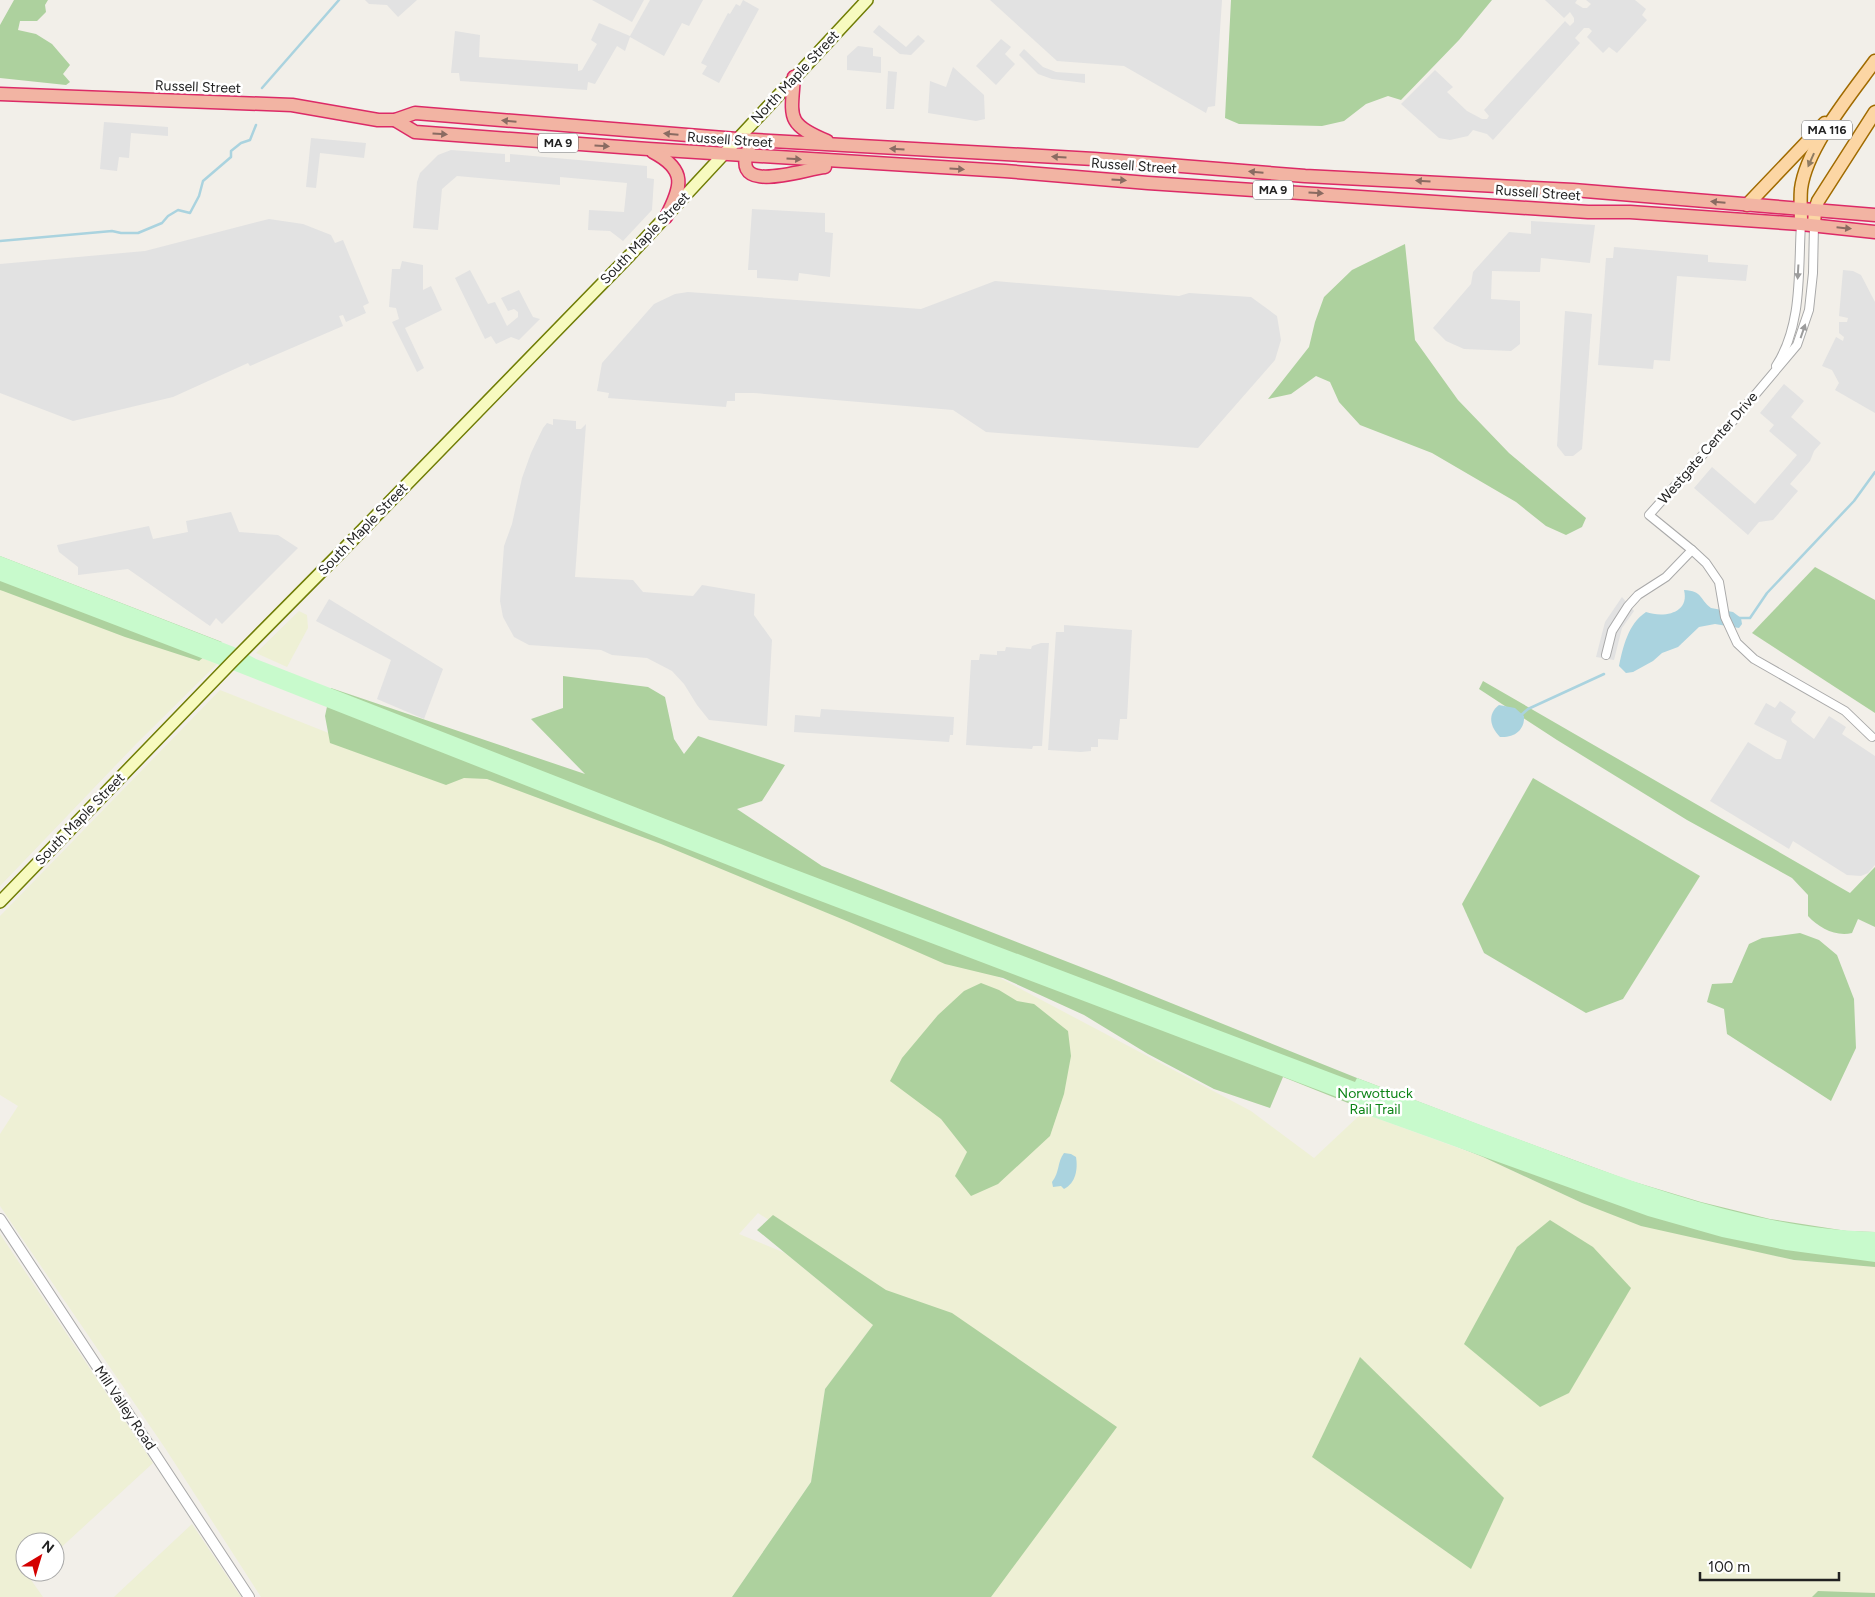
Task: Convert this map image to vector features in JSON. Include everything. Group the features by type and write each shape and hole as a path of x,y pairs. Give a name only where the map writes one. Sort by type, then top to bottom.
{"highway":[{"path":"794,77 792,111 798,126 807,133 836,145"},
{"name":"Russell Street","path":"0,94 292,105 350,116 395,120 415,113 737,139 1086,158 1296,175 1573,190 1875,215"},
{"name":"Russell Street","path":"395,120 415,132 1579,211 1630,212 1814,225 1875,232"},
{"path":"755,140 746,155 745,165 748,173 760,177 857,163"},
{"path":"648,149 667,159 674,167 677,175 676,198 666,217"}],"main road":[{"name":"North Maple Street","path":"724,154 867,0"},
{"name":"MA 116","path":"1801,224 1801,191 1807,168 1843,106 1875,61"},
{"path":"1747,205 1843,106"},
{"path":"1814,225 1814,210 1818,201 1875,112"},
{"name":"South Maple Street","path":"0,902 232,662 336,558 666,217 724,154"}],"street":[{"name":"Westgate Center Drive","path":"1764,384 1785,350 1794,324 1801,224"},
{"name":"Westgate Center Drive","path":"1814,225 1813,273 1806,322 1797,345 1650,515 1692,550 1715,574 1723,599 1725,617 1737,644 1754,659 1845,711 1872,737"},
{"path":"1606,655 1612,631 1628,606 1638,595 1666,577 1692,550"},
{"name":"Mill Valley Road","path":"0,1219 249,1597"}],"green space":[{"path":"14,0 48,0 45,5 46,12 37,21 20,21 18,30 36,34 52,44 70,65 63,74 70,82 66,85 0,78 0,25"},
{"path":"1231,0 1492,0 1459,40 1401,100 1388,96 1366,104 1344,121 1322,126 1239,124 1225,118"},
{"path":"1405,244 1415,340 1458,400 1509,453 1586,518 1582,527 1566,535 1546,526 1516,502 1432,453 1360,425 1339,402 1330,382 1316,376 1291,394 1268,399 1309,347 1324,297 1352,270"},
{"path":"0,556 222,642 199,661 125,637 0,590"},
{"name":"Norwottuck Rail Trail","path":"0,556 234,647 256,659 791,868 1355,1082 1357,1078 1563,1156 1677,1196 1716,1207 1795,1224 1875,1232 1875,1262 1786,1250 1722,1237 1648,1216 1348,1108 1350,1102 794,891 217,664 0,581"},
{"path":"1815,567 1875,600 1875,713 1752,633"},
{"path":"0,581 217,664 137,743 0,886"},
{"path":"299,611 307,615 308,628 287,667 256,653"},
{"path":"563,676 648,687 665,697 674,739 684,754 698,736 785,765 762,801 737,809 822,866 1109,978 1357,1078 1628,1180 1701,1202 1770,1219 1847,1231 1875,1232 1875,1267 1794,1260 1641,1226 1582,1203 1483,1157 1283,1077 1270,1108 1214,1089 1148,1054 1084,1015 1003,978 945,964 661,844 487,779 464,778 446,785 330,743 325,716 331,688 585,774 531,719 563,708"},
{"path":"1483,681 1850,893 1875,867 1875,927 1858,919 1852,933 1834,933 1823,928 1808,916 1808,895 1792,878 1687,820 1557,740 1479,689"},
{"path":"220,690 445,779 455,758 951,952 1251,1111 1314,1158 1362,1113 1483,1157 1582,1203 1718,1242 1794,1260 1875,1267 1875,1597 973,1597 1096,1434 758,1213 739,1234 785,1253 873,1325 825,1389 811,1482 732,1597 261,1597 165,1448 0,1206 0,1134 18,1106 0,1095 0,916"},
{"path":"1533,778 1700,876 1623,999 1586,1013 1484,953 1462,904"},
{"path":"1800,933 1819,940 1837,955 1854,999 1856,1048 1831,1101 1727,1034 1724,1009 1707,1002 1712,984 1732,983 1749,944 1762,938"},
{"path":"981,983 999,990 1017,1001 1034,1004 1068,1031 1071,1056 1064,1094 1050,1136 998,1184 971,1196 955,1176 967,1152 941,1119 890,1081 902,1058 938,1015 964,991"},
{"path":"773,1215 886,1290 952,1313 1117,1427 991,1597 732,1597 811,1482 825,1389 873,1325 757,1230"},
{"path":"1550,1220 1593,1247 1631,1288 1569,1393 1540,1407 1464,1344 1517,1247"},
{"path":"0,1234 153,1463 65,1544 65,1532 15,1532 15,1582 32,1582 43,1597 0,1597"},
{"path":"1360,1357 1504,1498 1471,1569 1312,1457"},
{"path":"192,1524 241,1597 114,1597"},
{"path":"1818,1591 1875,1593 1875,1597 1812,1597"}],"shaded area":[{"path":"365,0 417,0 398,17 387,5 369,4"},
{"path":"592,0 644,0 632,22"},
{"path":"650,0 703,0 689,26 682,23 664,56 630,37 625,51 617,46 595,84 588,82 587,90 460,81 459,73 451,73 455,31 480,35 479,57 578,64 578,71 582,70 597,44 591,40 599,23 630,36"},
{"path":"743,0 759,9 719,83 702,74 707,66 701,63 728,13 730,14 736,4 740,6"},
{"path":"990,0 1222,0 1215,106 1208,107 1206,113 1124,66 1057,61"},
{"path":"1545,0 1577,0 1575,3 1583,8 1587,8 1591,4 1586,0 1635,0 1646,9 1642,15 1647,20 1617,53 1609,47 1603,53 1587,37 1592,31 1589,28 1584,28 1575,38 1580,43 1493,140 1487,134 1473,130 1468,136 1450,140 1439,138 1401,104 1435,70 1453,87 1447,92 1467,111 1482,119 1487,119 1489,116 1484,110 1565,21 1570,26 1574,22 1570,12 1564,18"},
{"path":"879,25 906,47 918,35 925,41 911,55 900,54 873,32"},
{"path":"1001,39 1011,47 1005,54 1015,64 996,85 976,66"},
{"path":"858,46 873,48 873,56 881,57 881,73 847,70 847,56"},
{"path":"1024,49 1043,67 1056,72 1085,74 1085,83 1052,79 1038,74 1019,55"},
{"path":"953,67 984,95 985,119 976,121 928,113 930,81 946,87"},
{"path":"888,71 897,72 894,109 886,109"},
{"path":"104,122 168,127 168,136 131,133 129,158 119,157 117,171 100,169"},
{"path":"311,138 366,143 364,158 320,153 316,188 306,187"},
{"path":"451,150 505,154 505,162 510,162 510,154 647,166 647,178 654,179 652,210 623,241 610,231 588,230 589,210 624,212 627,183 560,177 560,185 457,176 442,189 438,230 413,228 417,182 420,173 438,155"},
{"path":"752,209 825,213 825,232 833,233 830,277 799,273 798,281 757,278 757,270 748,270"},
{"path":"269,219 303,224 331,235 335,243 343,240 369,303 363,306 366,313 346,322 343,315 339,316 343,326 250,366 248,363 173,397 73,421 0,393 0,264 145,251"},
{"path":"1531,221 1595,225 1590,263 1541,258 1540,272 1492,271 1491,299 1520,301 1520,344 1511,351 1464,349 1446,341 1433,328 1471,284 1473,272 1509,232 1531,234"},
{"path":"1614,247 1708,255 1708,262 1748,265 1746,281 1677,276 1670,361 1654,360 1653,369 1598,365 1606,258 1613,258"},
{"path":"402,261 423,265 423,290 431,286 442,310 405,328 424,368 417,372 392,322 399,319 396,308 389,307 392,269 400,269"},
{"path":"470,270 488,304 495,302 507,326 518,317 518,312 514,309 508,311 501,298 519,290 533,317 540,319 519,340 511,337 496,344 491,336 485,339 455,278"},
{"path":"1843,270 1853,271 1861,275 1875,302 1875,413 1835,390 1839,383 1832,370 1822,366 1836,337 1843,341 1844,337 1839,333 1839,322 1847,322 1848,318 1839,316"},
{"path":"995,281 1179,296 1189,293 1251,297 1277,316 1281,340 1275,360 1198,448 986,432 953,410 754,393 735,393 735,401 727,401 726,407 608,398 609,393 597,391 602,363 654,304 675,294 688,292 921,309"},
{"path":"1565,311 1592,314 1582,449 1573,456 1565,456 1557,446"},
{"path":"1784,384 1804,401 1791,417 1821,443 1814,451 1810,461 1790,484 1798,491 1773,520 1759,522 1748,535 1694,488 1712,467 1755,504 1797,455 1769,431 1774,425 1760,413"},
{"path":"553,419 576,421 576,429 581,429 586,424 575,577 633,580 643,592 693,596 702,585 755,594 754,615 772,640 767,726 709,720 684,684 672,671 647,658 612,655 601,650 529,645 514,637 503,617 500,601 504,546 512,524 522,478 531,453 543,428 547,423 553,425"},
{"path":"231,512 239,532 278,535 298,548 222,624 216,618 210,626 128,569 78,575 78,567 59,552 57,545 149,526 153,539 188,532 186,521"},
{"path":"1622,597 1634,611 1622,628 1614,660 1596,657 1605,622"},
{"path":"329,599 443,669 424,719 377,699 391,660 316,621"},
{"path":"1064,625 1132,630 1127,719 1120,719 1118,740 1098,739 1098,747 1091,747 1091,751 1048,750 1056,632 1064,632"},
{"path":"1049,643 1042,746 1033,746 1032,749 966,745 971,660 979,660 980,654 997,655 997,651 1005,651 1006,647 1031,649 1032,646"},
{"path":"1780,701 1796,712 1791,719 1792,722 1814,739 1829,716 1846,727 1842,734 1875,756 1875,865 1868,873 1861,876 1847,875 1793,841 1789,849 1710,801 1748,742 1776,759 1781,759 1787,741 1754,724 1766,703 1775,708"},
{"path":"821,709 954,717 953,735 950,735 949,742 794,732 795,715 820,717"}],"water":[{"path":"1684,590 1698,594 1711,608 1733,612 1741,618 1742,624 1739,628 1715,624 1699,627 1678,647 1662,653 1653,661 1633,672 1626,673 1619,666 1625,644 1635,623 1646,612 1667,614 1679,609 1685,598"},
{"path":"1499,705 1515,708 1524,716 1520,730 1514,735 1500,737 1492,725 1491,716"},
{"path":"1064,1153 1076,1157 1077,1166 1074,1179 1064,1189 1061,1186 1053,1187 1052,1182"}],"waterway":[{"path":"262,88 339,0"},
{"path":"0,241 112,231 138,233 162,223 168,216 178,210 190,213 199,196 203,181 231,157 231,151 241,143 250,140 256,125"},
{"path":"1739,618 1750,618 1767,593 1854,501 1875,472"},
{"path":"1520,716 1528,709 1604,674"}]}
